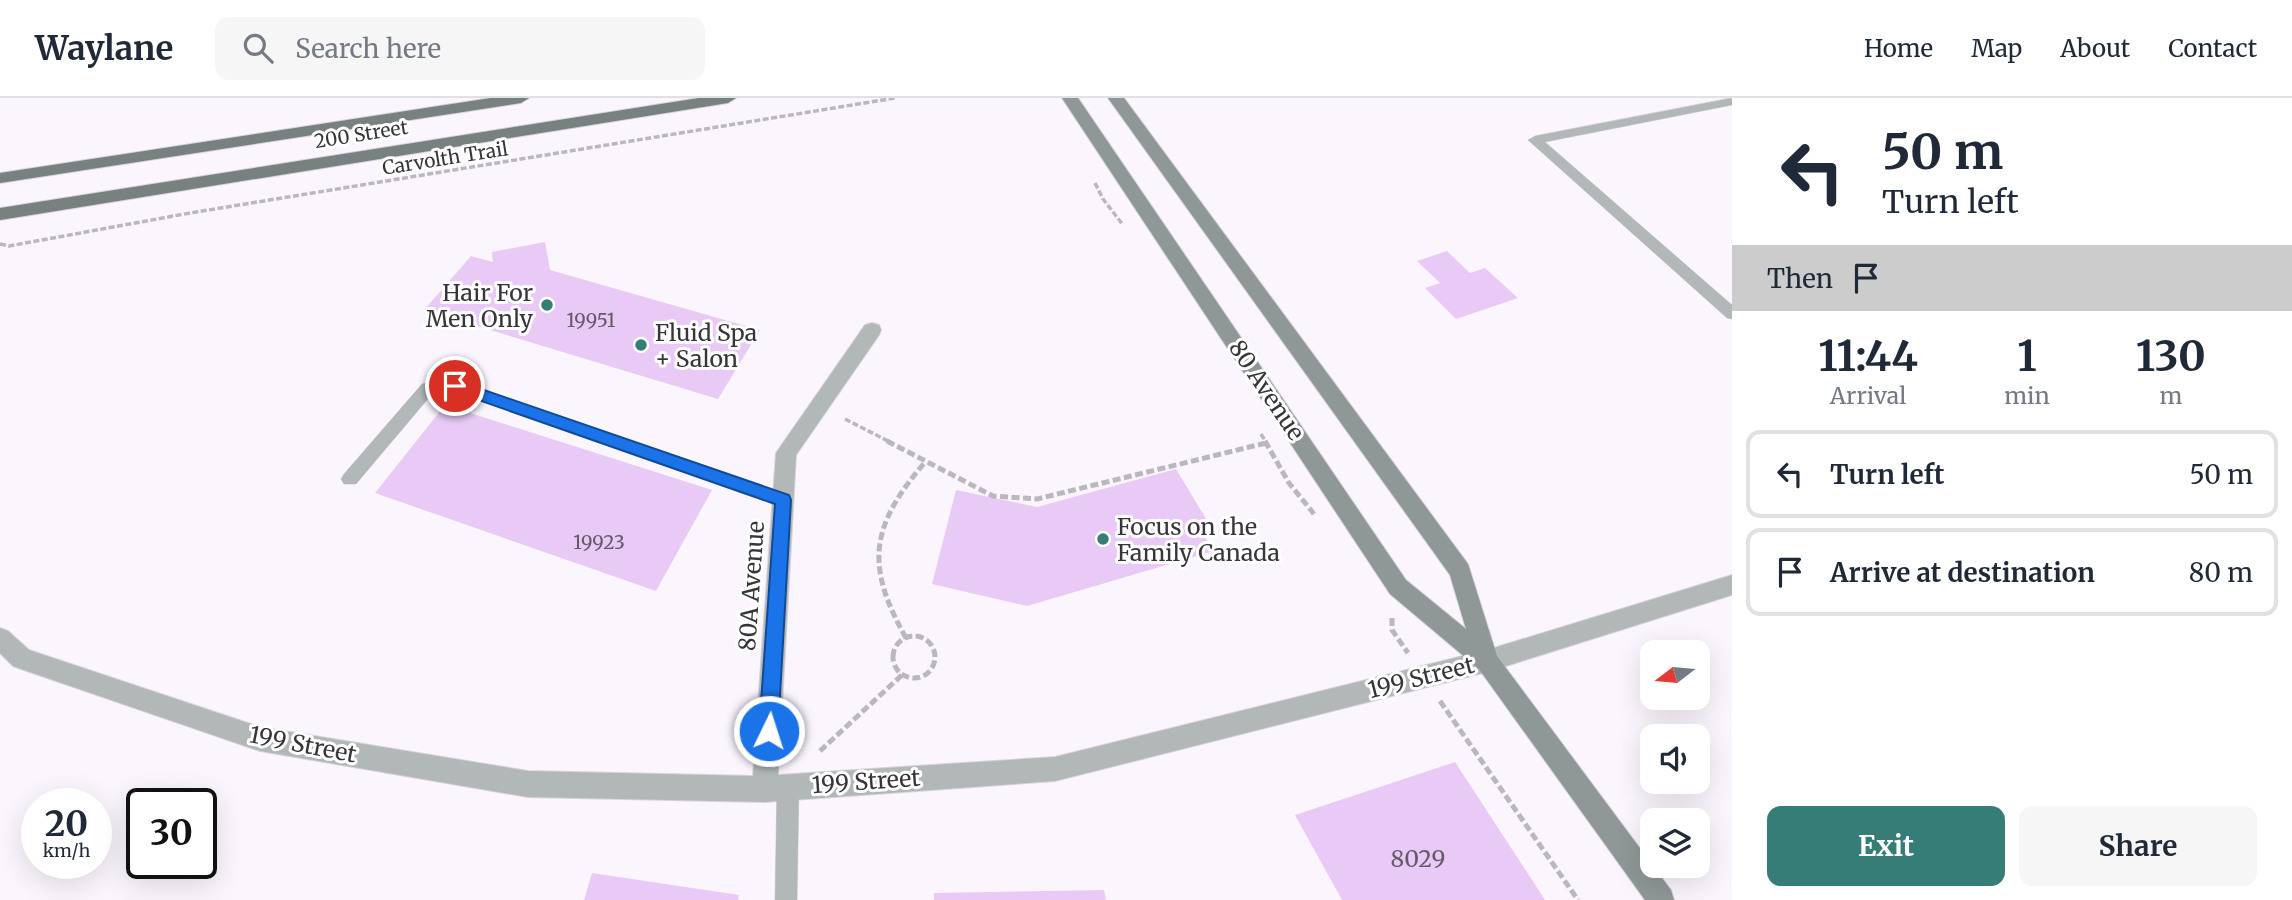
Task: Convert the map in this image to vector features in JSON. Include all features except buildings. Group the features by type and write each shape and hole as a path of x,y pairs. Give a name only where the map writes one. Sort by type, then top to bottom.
{"main road":[{"name":"200 Street","path":"0,178 522,98"},
{"name":"200 Street","path":"0,214 728,98"},
{"name":"80 Avenue","path":"1070,98 1398,587 1487,661 1661,900"},
{"name":"80 Avenue","path":"1116,98 1460,571 1487,661"}],"street":[{"name":"80A Avenue","path":"777,787 786,453 872,330"},
{"name":"199 Street","path":"0,638 21,658 260,739 528,784 777,787 1055,769 1487,661 1732,585"}],"lane":[{"path":"1732,101 1535,140 1732,314"},
{"path":"350,479 428,388 442,385 455,386 783,500"},
{"path":"777,787 786,900"}],"path":[{"name":"Carvolth Trail","path":"0,244 9,246 190,213 895,98"},
{"path":"845,419 993,496 1037,499 1266,443"},
{"path":"906,638 885,599 878,570 880,533 889,507 904,485 926,461"},
{"path":"906,638 926,641 935,651 934,665 925,675 910,677 894,664 893,652 906,638"},
{"path":"820,751 903,674"},
{"path":"1464,737 1578,900"}],"place":[{"name":"Hair For Men Only","path":"547,305"},
{"name":"Fluid Spa + Salon","path":"641,345"},
{"name":"Focus on the Family Canada","path":"1103,539"}],"route":[{"path":"455,386 783,500 769,731"}]}
